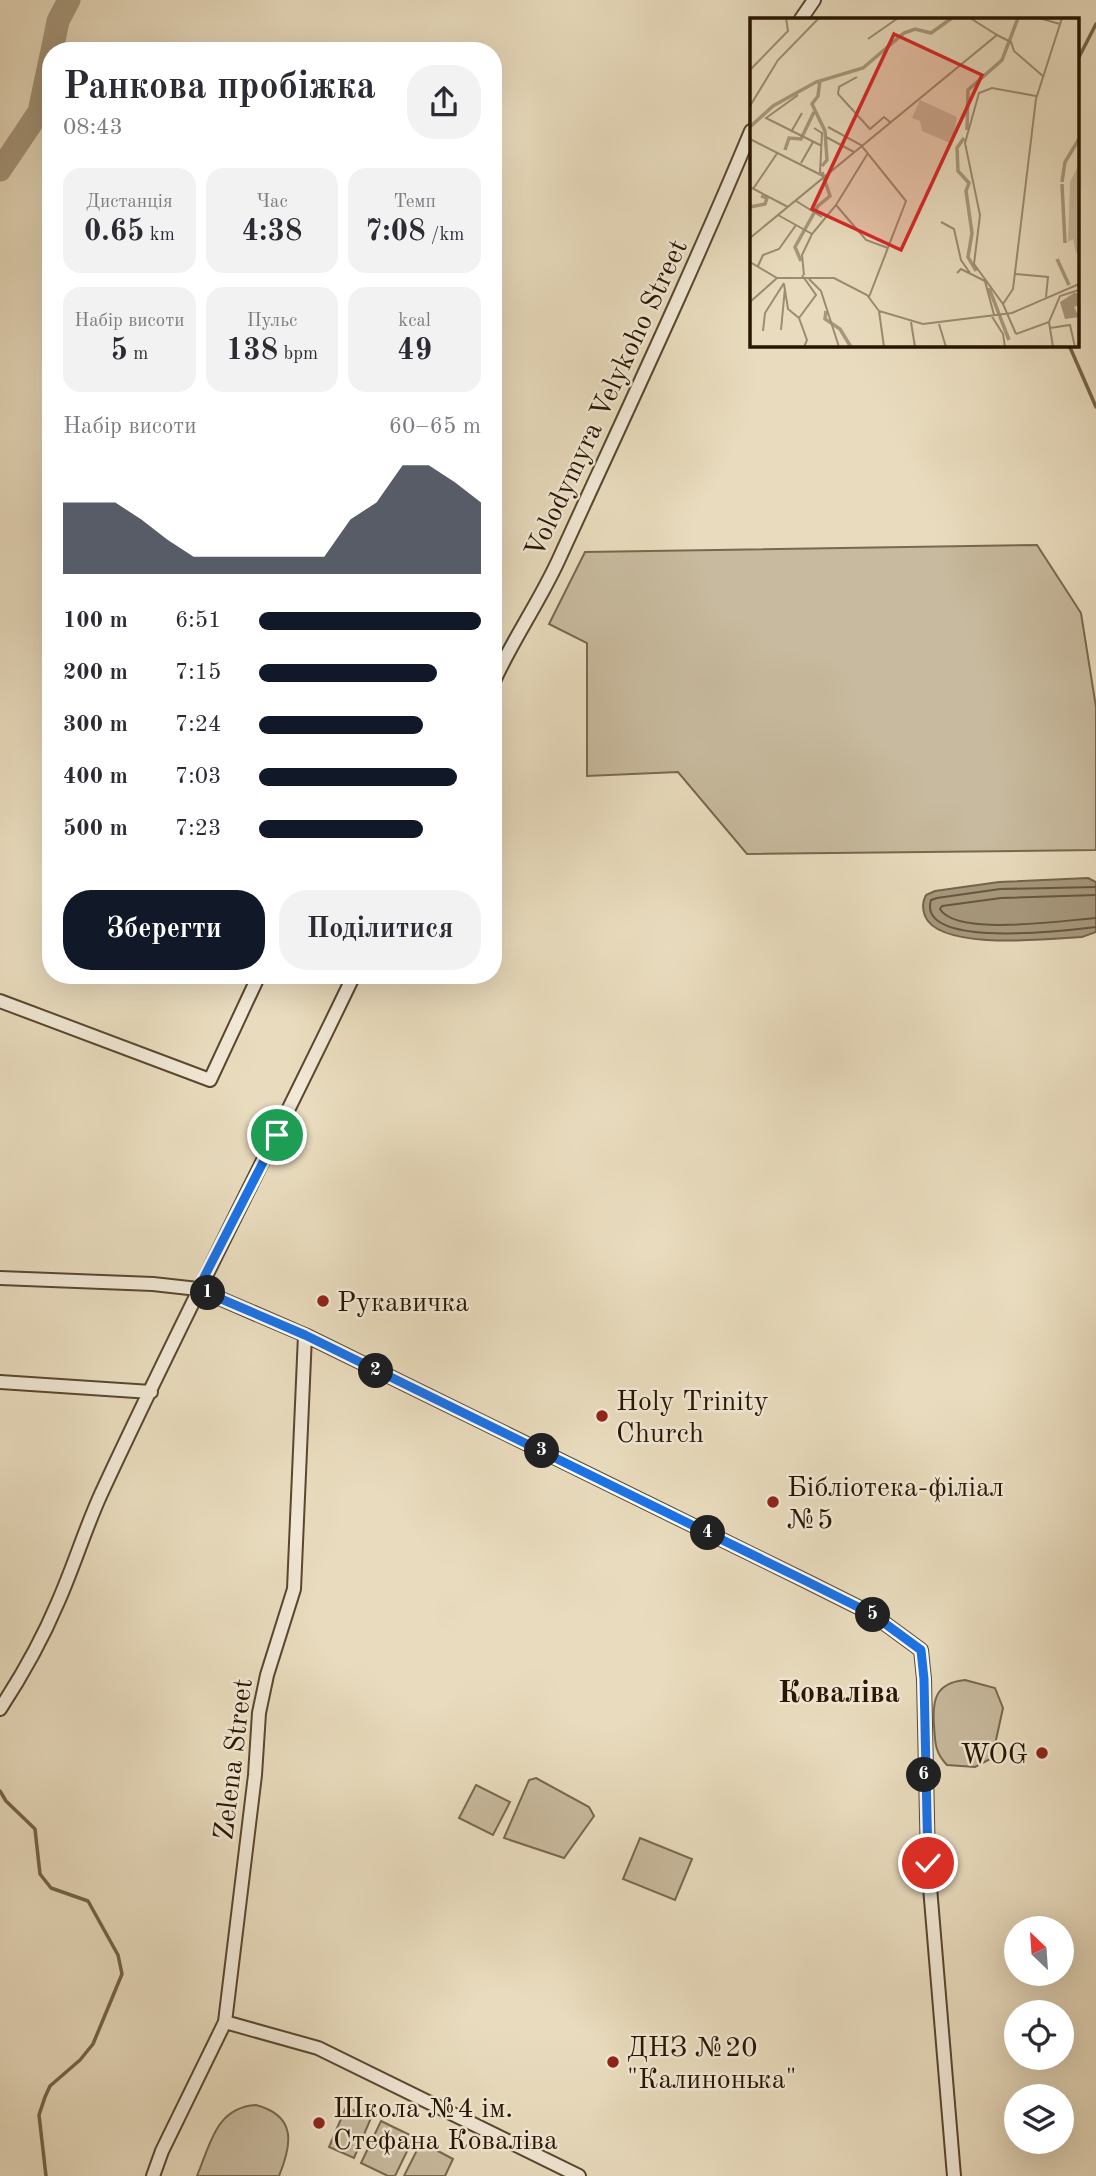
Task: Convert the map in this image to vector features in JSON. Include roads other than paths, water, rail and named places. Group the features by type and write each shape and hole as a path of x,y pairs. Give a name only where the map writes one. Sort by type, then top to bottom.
{"street":[{"path":"802,18 814,0"},
{"name":"Volodymyra Velykoho Street","path":"502,663 514,637 558,562 681,298 750,133"},
{"path":"0,1001 210,1080 255,984"},
{"path":"0,1709 27,1667 48,1624 100,1496 198,1289 282,1125 350,984"},
{"path":"0,1278 153,1283 198,1289 305,1335 872,1614 921,1650 928,1863 954,2176"},
{"name":"Zelena Street","path":"153,2176 162,2151 225,2022 255,1775 259,1713 267,1675 293,1589 305,1335"},
{"path":"0,1382 151,1392"},
{"path":"225,2022 318,2048 579,2176"}],"water":[{"path":"1088,878 1096,882 1096,932 1082,937 972,939 934,927 923,910 926,895 935,891 999,882"}],"waterway":[{"path":"54,42 58,21 69,0"},
{"path":"1078,59 1096,24"},
{"path":"0,170 39,112 42,98"},
{"path":"1069,346 1096,407"},
{"path":"0,1791 6,1801 35,1829 40,1874 51,1888 88,1901 118,1955 122,1974 93,2044 80,2060 50,2086 45,2097 39,2115 46,2176"}],"place":[{"name":"Рукавичка","path":"323,1301"},
{"name":"Holy Trinity Church","path":"602,1416"},
{"name":"Бібліотека-філіал №5","path":"773,1502"},
{"name":"WOG","path":"1042,1753"},
{"name":"ДНЗ №20 \"Калинонька\"","path":"613,2062"},
{"name":"Школа №4 ім. Стефана Коваліва","path":"319,2123"}],"district":[{"name":"Коваліва","path":"839,1692"}]}
